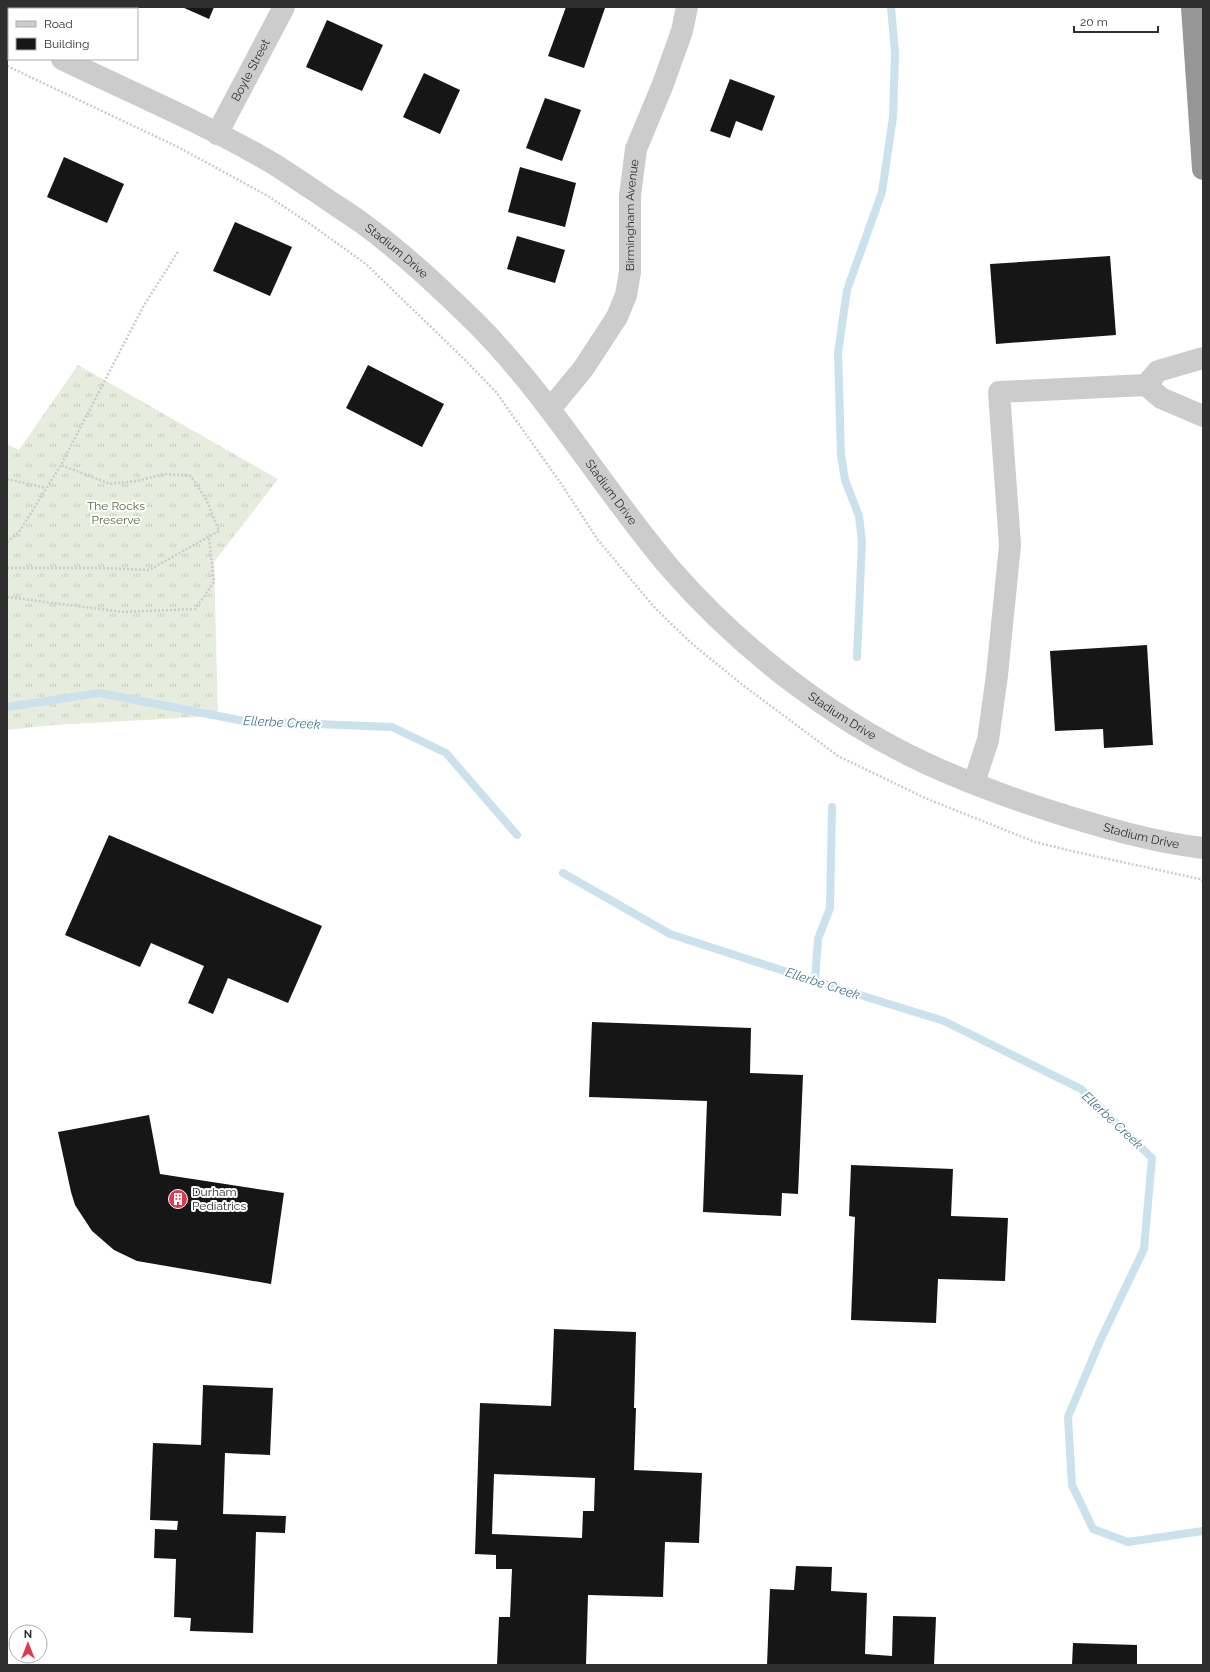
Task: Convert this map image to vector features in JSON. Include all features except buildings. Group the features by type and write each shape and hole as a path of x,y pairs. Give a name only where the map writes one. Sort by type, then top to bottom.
{"highway":[{"path":"1192,7 1203,169"}],"street":[{"name":"Boyle Street","path":"217,134 284,7"},
{"name":"Birmingham Avenue","path":"550,409 583,369 617,317 626,295 630,272 630,196 636,149 663,84 682,31 687,7"},
{"name":"Stadium Drive","path":"64,60 217,134 270,162 362,223 395,249 475,322 516,366 550,409 590,465 671,568 732,631 774,668 850,722 942,771 1017,800 1100,826 1148,838 1203,848"},
{"path":"1146,386 1158,371 1203,358"},
{"path":"974,783 988,740 998,675 1010,545 999,392 1146,386 1161,398 1203,416"}],"path":[{"path":"7,542 19,532 61,465 143,307 179,250"},
{"path":"7,568 104,568 149,570 209,538 219,531 206,499 191,476 165,474 137,481 110,484 61,465"},
{"path":"7,479 46,488"},
{"path":"7,597 123,612 195,609 214,582 209,538"}],"green space":[{"name":"The Rocks Preserve","path":"78,365 278,479 214,562 218,716 53,725 7,730 7,444 19,450"}],"waterway":[{"path":"857,657 862,542 859,516 845,480 841,455 838,353 847,290 882,192 893,117 895,53 891,7"},
{"name":"Ellerbe Creek","path":"7,707 99,693 244,721 392,727 446,753 517,835"},
{"path":"815,981 818,939 830,908 832,807"},
{"name":"Ellerbe Creek","path":"563,873 670,934 944,1021 1081,1089 1152,1158 1144,1249 1100,1341 1068,1417 1072,1485 1093,1529 1128,1542 1203,1531"}],"place":[{"name":"Durham Pediatrics","path":"178,1199"}]}
